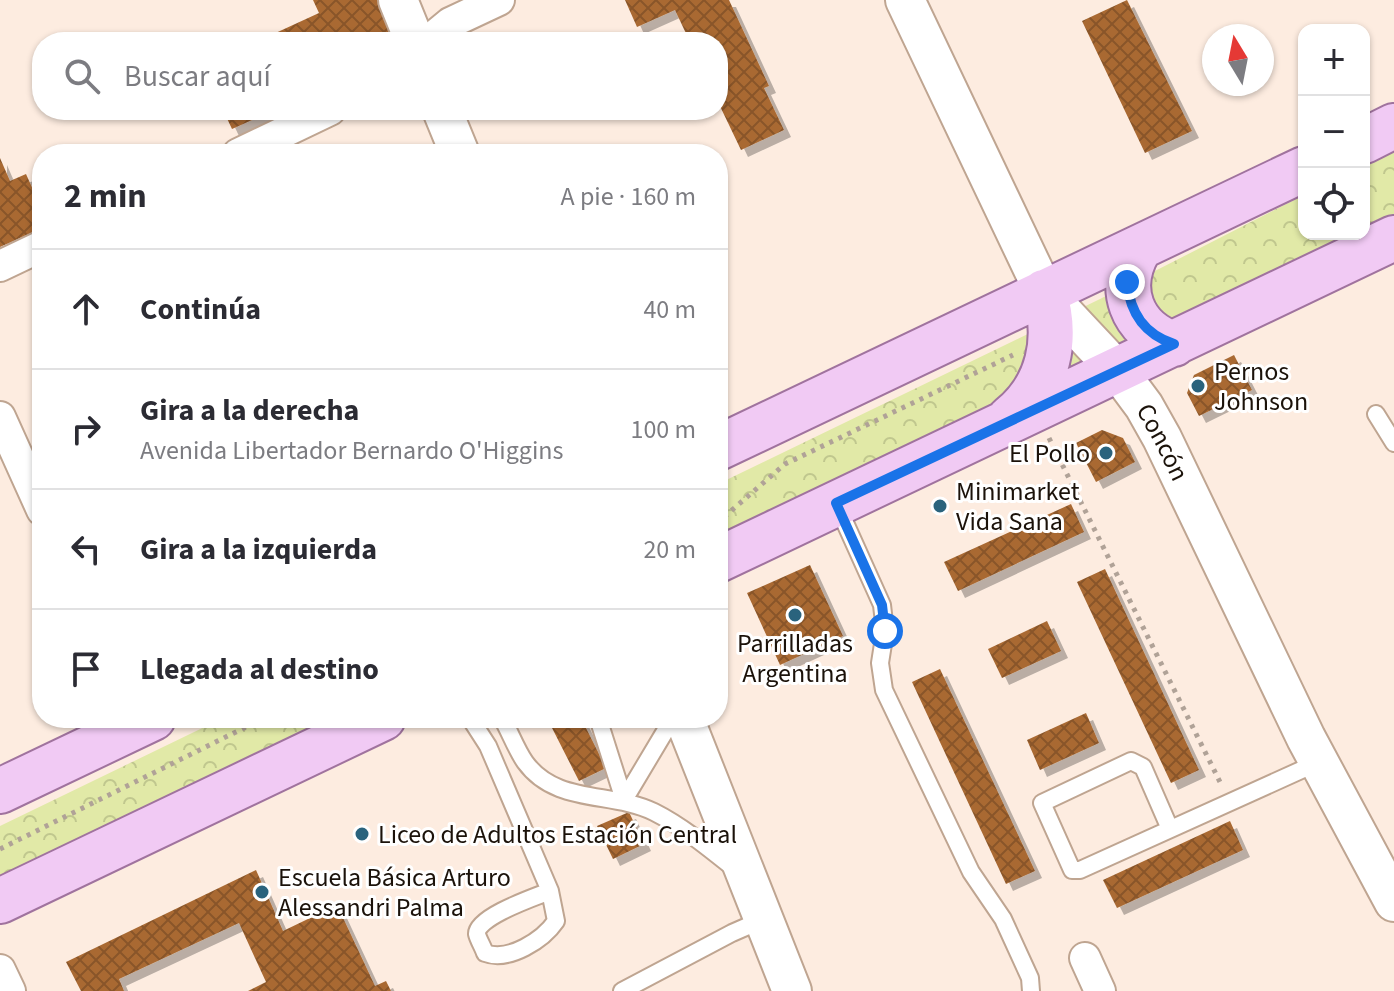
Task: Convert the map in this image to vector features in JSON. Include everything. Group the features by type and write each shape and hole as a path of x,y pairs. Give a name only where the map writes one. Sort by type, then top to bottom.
{"main road":[{"path":"1370,138 1394,126"},
{"path":"728,443 1298,172"},
{"path":"728,555 1394,238"},
{"path":"1139,249 1127,282 1131,306 1144,326 1174,344"},
{"path":"1020,415 1045,370 1052,337 1044,292"},
{"path":"0,791 127,728"},
{"path":"0,901 362,728"}],"street":[{"path":"398,0 411,32"},
{"path":"439,32 450,23 499,0"},
{"name":"Concón","path":"905,0 1044,292 1118,371 1144,406 1162,438 1319,762 1394,902"},
{"path":"292,142 318,120"},
{"path":"446,120 456,144"},
{"path":"0,266 32,251"},
{"path":"0,417 32,488"},
{"path":"688,728 792,991"},
{"path":"1085,958 1100,991"},
{"path":"0,970 10,991"}],"lane":[{"path":"1376,414 1394,443"},
{"path":"836,503 882,605 885,631 880,663 884,690 971,872 1003,919 1030,978 1031,991"},
{"path":"476,728 488,746 550,891 556,921 540,939 501,956 485,953 477,934 479,926 489,918 550,891"},
{"path":"507,728 526,763 546,782 571,794 624,800 655,813 748,879"},
{"path":"601,728 624,800"},
{"path":"624,800 667,728"},
{"path":"1170,829 1143,767 1131,761 1042,803 1072,870 1080,870 1319,762"},
{"path":"622,991 764,919"}],"path":[{"path":"728,513 785,464 1052,337"},
{"path":"1020,415 1231,804"},
{"path":"0,849 244,728"}],"green space":[{"path":"1394,150 1394,220 1370,232 1370,162"},
{"path":"1298,198 1298,240 1353,240 728,542 728,479 1100,299"},
{"path":"202,728 336,728 0,887 0,826"}],"building":[{"path":"313,0 379,0 394,32 278,32 319,13"},
{"path":"625,0 729,0 769,86 764,88 784,130 741,150 727,120 728,32 685,32 675,10 637,27"},
{"path":"1127,0 1192,131 1145,153 1082,21"},
{"path":"228,120 252,120 232,129"},
{"path":"0,158 10,181 26,174 32,188 32,233 0,247"},
{"path":"1234,355 1252,390 1199,416 1187,393 1194,375"},
{"name":"El Pollo","path":"1102,430 1123,438 1135,462 1096,482 1076,443"},
{"path":"1071,504 1084,532 958,591 944,562"},
{"name":"Parrilladas Argentina","path":"810,565 843,636 780,665 747,593"},
{"path":"1105,569 1199,770 1171,783 1077,582"},
{"path":"1047,621 1061,651 1002,678 988,649"},
{"path":"940,669 1035,871 1006,884 912,682"},
{"path":"1086,713 1099,743 1040,770 1027,740"},
{"path":"552,728 586,728 606,768 579,781"},
{"path":"629,812 644,844 613,859 597,826"},
{"path":"1230,821 1243,850 1117,908 1103,880"},
{"path":"256,870 283,931 337,905 375,986 386,981 391,991 248,991 266,982 239,923 119,979 124,991 81,991 66,962"}],"place":[{"name":"Pernos Johnson","path":"1198,386"},
{"name":"El Pollo","path":"1106,453"},
{"name":"Minimarket Vida Sana","path":"940,506"},
{"name":"Parrilladas Argentina","path":"795,615"},
{"name":"Liceo de Adultos Estación Central","path":"362,834"},
{"name":"Escuela Básica Arturo Alessandri Palma","path":"262,892"}],"route":[{"path":"885,631 882,605 836,503 1174,344 1152,334 1136,317 1127,282"}]}
